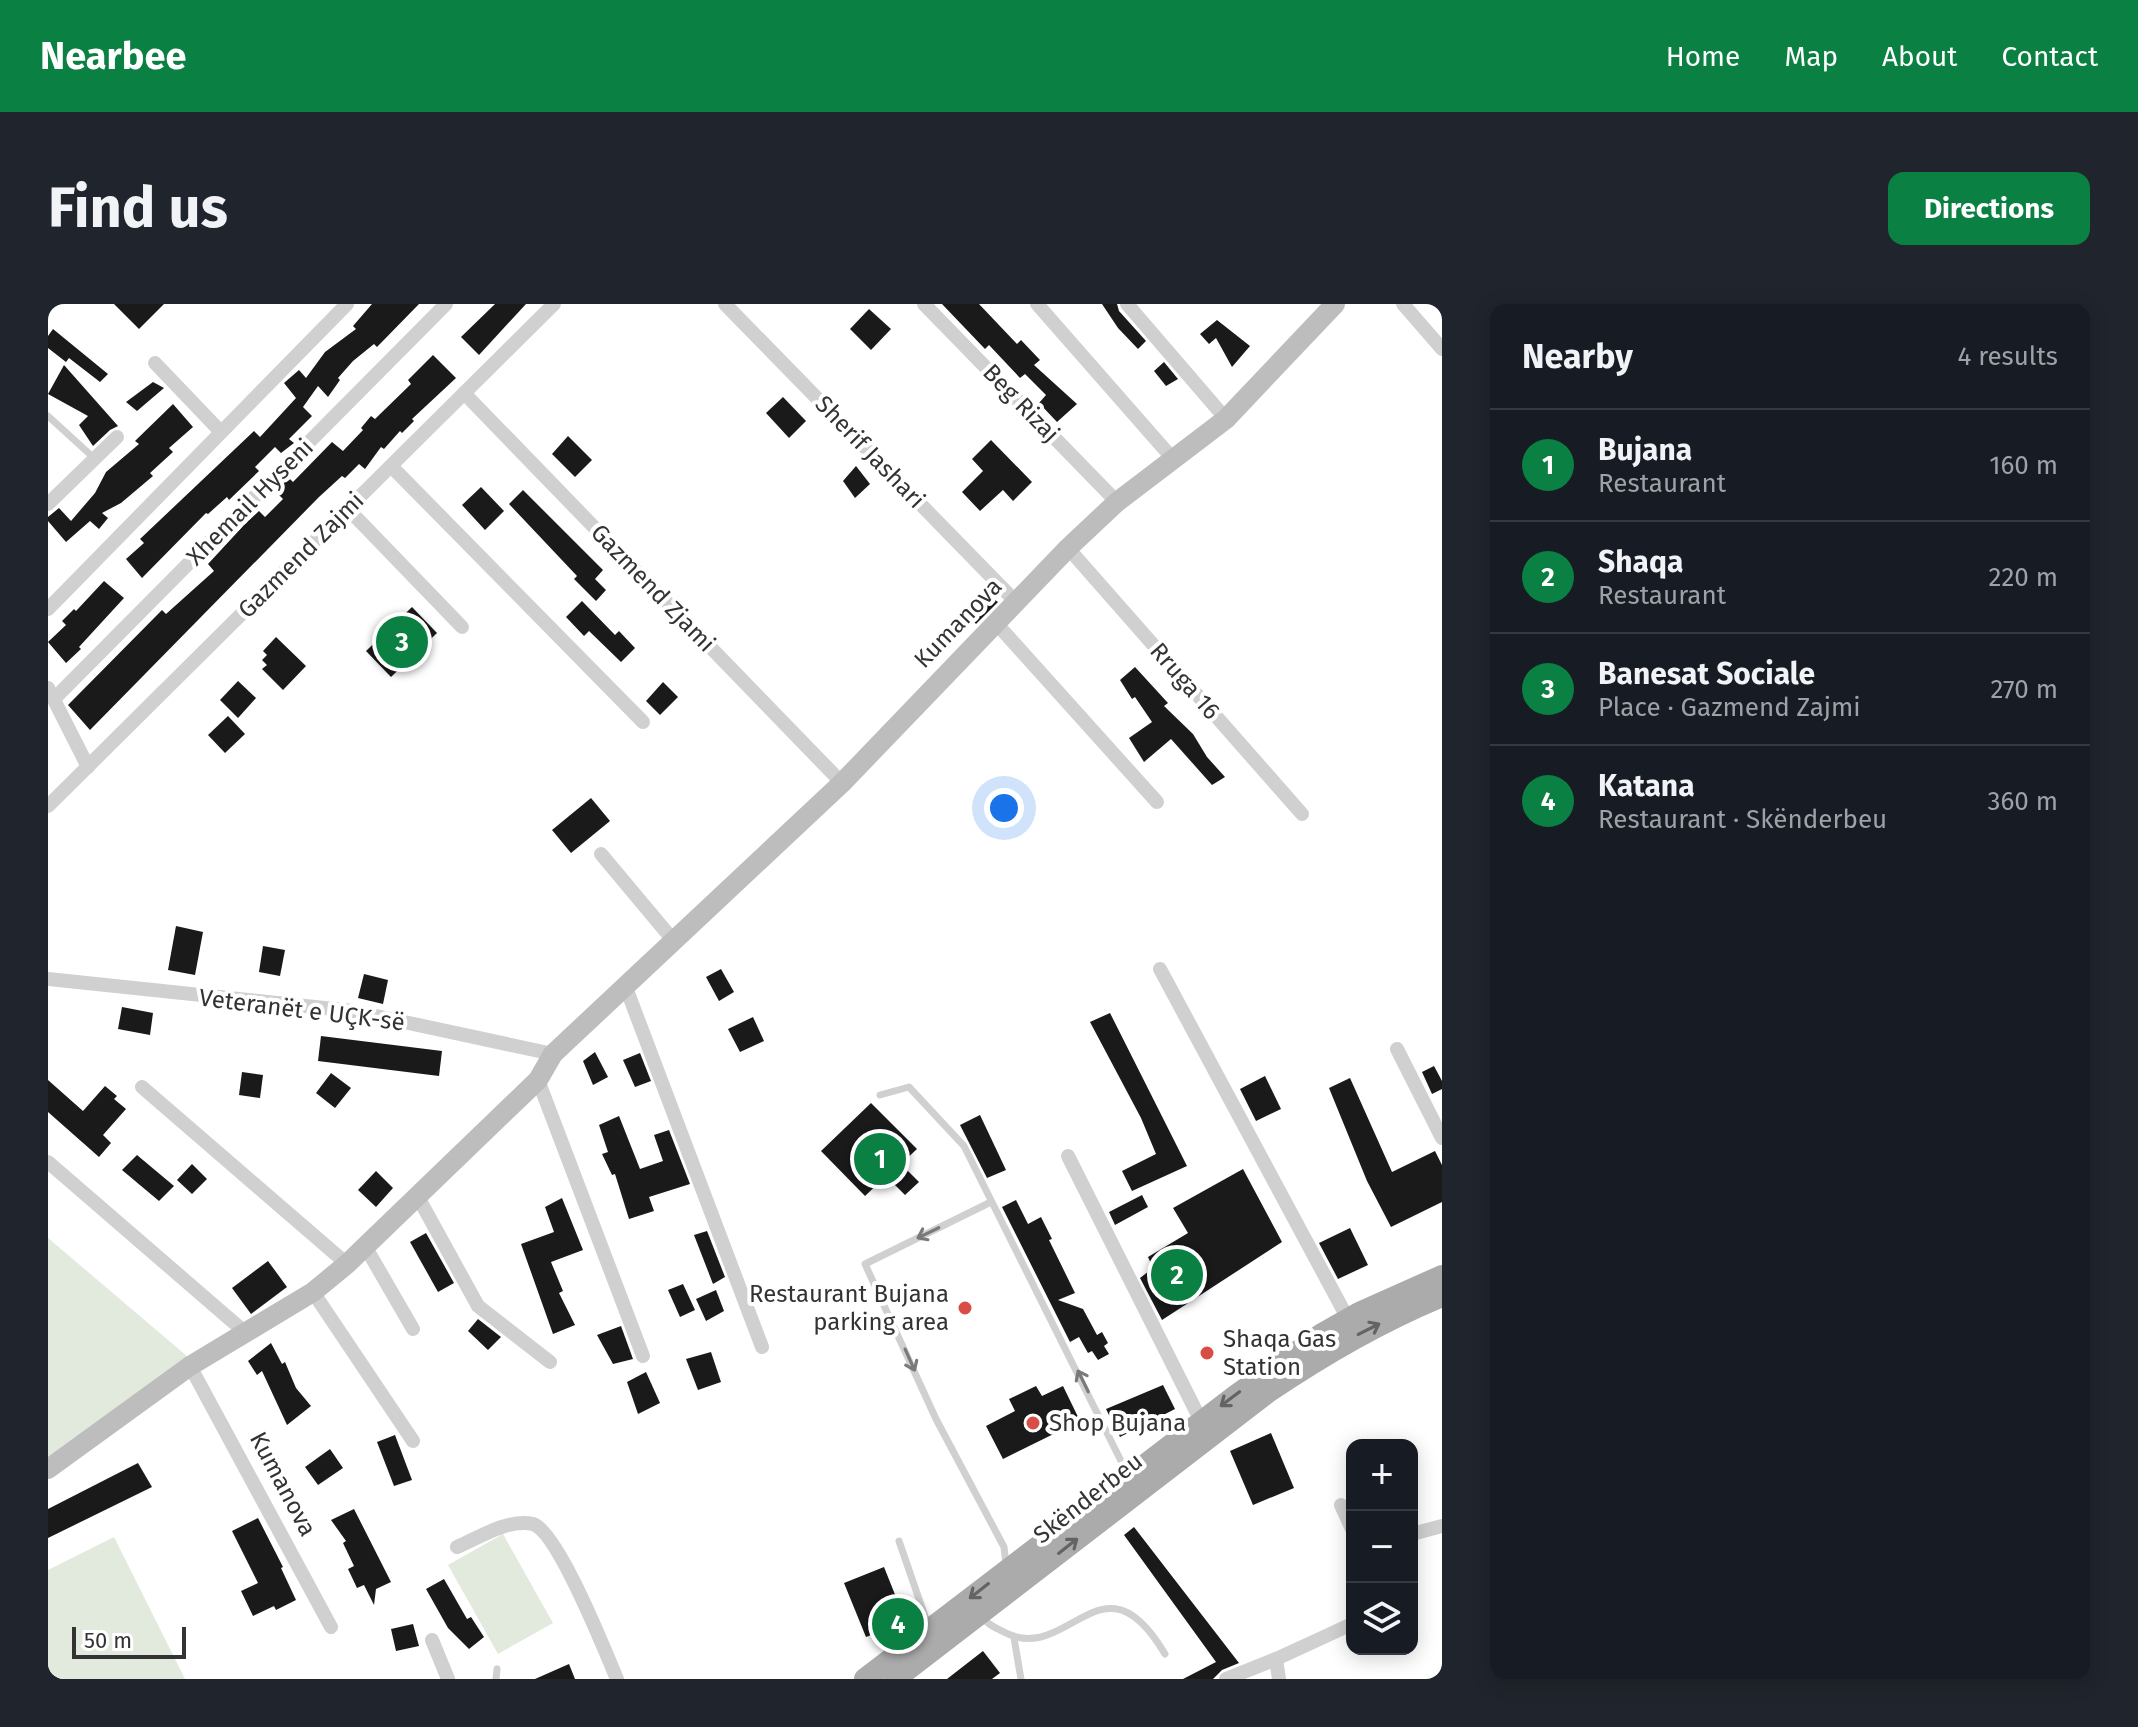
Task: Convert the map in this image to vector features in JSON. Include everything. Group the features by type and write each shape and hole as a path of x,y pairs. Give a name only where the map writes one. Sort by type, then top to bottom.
{"main road":[{"name":"Kumanova","path":"48,1469 190,1366 313,1292 347,1264 538,1080 553,1054 842,783 1068,548 1117,502 1226,419 1335,304"},
{"name":"Skënderbeu","path":"865,1679 1201,1421 1322,1334 1442,1276"},
{"name":"Skënderbeu","path":"895,1679 1268,1392 1331,1349 1367,1329 1442,1296"}],"street":[{"path":"48,609 347,304"},
{"name":"Xhemail Hyseni","path":"51,694 446,304"},
{"name":"Gazmend Zajmi","path":"48,806 554,304"},
{"name":"Sherif Jashari","path":"725,304 1015,601"},
{"name":"Beg Rizaj","path":"924,304 1117,502"},
{"path":"1037,304 1173,459"},
{"path":"1127,304 1226,419"},
{"path":"1403,304 1442,349"},
{"path":"155,363 220,431"},
{"name":"Gazmend Zjami","path":"464,393 842,783"},
{"path":"48,504 117,437"},
{"path":"391,466 643,722"},
{"path":"347,508 462,627"},
{"name":"Rruga 16","path":"1068,548 1302,814"},
{"path":"995,622 1157,802"},
{"path":"51,694 88,767"},
{"path":"601,854 673,940"},
{"path":"1160,969 1348,1319"},
{"name":"Veteranët e UÇK-së","path":"48,979 353,1011 553,1054"},
{"path":"625,985 762,1347"},
{"path":"1397,1049 1442,1138"},
{"path":"538,1080 643,1356"},
{"path":"142,1087 347,1264"},
{"path":"1068,1156 1201,1421"},
{"path":"48,1162 247,1334"},
{"path":"418,1197 478,1306 550,1362"},
{"path":"365,1246 413,1329"},
{"path":"313,1292 413,1441"},
{"name":"Kumanova","path":"190,1366 331,1627"},
{"path":"1341,1505 1346,1516"},
{"path":"457,1547 506,1526 525,1523 543,1530 561,1558 592,1620 617,1679"},
{"path":"1418,1532 1442,1526"},
{"path":"1226,1679 1346,1627"},
{"path":"432,1640 448,1679"},
{"path":"1276,1659 1279,1679"}],"lane":[{"path":"48,416 94,458"},
{"path":"880,1095 909,1087 964,1146 1128,1477"},
{"path":"991,1202 865,1264 936,1419 1004,1547 1007,1570"},
{"path":"899,1541 930,1629"},
{"path":"980,1614 986,1623 1014,1638 1036,1639 1102,1609 1120,1607 1142,1621 1165,1654"},
{"path":"1014,1638 1021,1679"},
{"path":"496,1679 497,1669"}],"shaded area":[{"path":"48,1238 188,1357 48,1457"},
{"path":"503,1534 553,1623 498,1654 448,1565"},
{"path":"114,1537 185,1679 48,1679 48,1570"}],"building":[{"path":"114,304 164,304 139,329"},
{"path":"372,304 419,304 377,347 374,344 353,361 338,378 340,380 328,397 318,386 303,407 312,416 289,439 294,443 281,453 275,447 255,467 259,471 229,500 227,497 206,513 142,578 126,559 144,543 140,539 254,431 260,437 296,398 284,383 299,370 306,378 325,352 356,329 353,326"},
{"path":"495,304 526,304 479,355 461,337"},
{"path":"942,304 979,304 1017,344 1021,340 1040,360 1034,365 1077,404 1057,422 1039,403 1046,395 1025,374 1020,378 989,345 985,349"},
{"path":"1102,304 1117,304 1119,311 1146,341 1138,349 1118,328"},
{"path":"869,309 891,329 871,350 850,329"},
{"path":"1217,320 1250,346 1232,367 1216,338 1209,344 1200,334"},
{"path":"53,329 108,374 100,382 69,358 66,362 48,348 48,336"},
{"path":"433,355 456,378 412,419 414,421 402,433 400,431 384,449 381,447 365,469 359,464 319,497 90,730 68,705 162,610 166,614 214,571 208,564 245,524 259,511 265,517 283,499 275,491 288,477 293,482 332,442 343,451 363,430 361,428 371,416 375,419 411,384 408,380"},
{"path":"1164,362 1178,379 1166,386 1154,371"},
{"path":"64,365 118,426 93,446 79,425 88,416 48,394"},
{"path":"153,382 164,388 137,411 126,402"},
{"path":"783,397 806,421 789,438 766,413"},
{"path":"173,404 193,427 169,448 173,452 150,473 153,476 121,503 102,513 108,518 99,529 90,521 66,542 48,517 59,508 71,521 95,493 106,472 139,444 135,441"},
{"path":"568,436 592,460 575,477 552,454"},
{"path":"991,440 1032,482 1013,501 1003,490 980,511 962,492 983,471 972,459"},
{"path":"856,466 870,484 855,498 843,481"},
{"path":"481,487 504,511 485,530 462,505"},
{"path":"523,490 603,570 595,579 606,590 596,601 574,579 577,576 509,504"},
{"path":"104,581 124,598 66,663 48,642 66,625 62,621 74,609 76,611"},
{"path":"983,592 998,602 976,624 966,612"},
{"path":"582,601 615,635 619,631 635,648 621,662 589,631 584,636 566,617"},
{"path":"412,607 437,633 391,677 366,651"},
{"path":"276,637 306,666 283,690 262,669 267,665 262,660 267,655 263,651"},
{"path":"1135,667 1168,703 1164,706 1193,734 1207,757 1225,777 1212,785 1171,739 1144,762 1129,738 1152,722 1120,680"},
{"path":"238,681 256,698 238,718 220,700"},
{"path":"663,682 678,697 660,715 646,701"},
{"path":"228,716 245,734 225,753 208,735"},
{"path":"591,798 610,821 571,853 552,830"},
{"path":"176,926 203,932 195,975 168,970"},
{"path":"263,946 285,950 280,976 259,972"},
{"path":"721,969 734,992 719,1001 706,977"},
{"path":"364,974 388,980 383,1004 358,998"},
{"path":"122,1007 153,1013 150,1035 118,1029"},
{"path":"1110,1013 1187,1166 1132,1191 1122,1171 1156,1154 1141,1118 1090,1022"},
{"path":"753,1017 764,1041 740,1052 728,1029"},
{"path":"321,1036 442,1051 439,1076 318,1061"},
{"path":"595,1052 608,1077 593,1085 583,1061"},
{"path":"640,1053 651,1081 635,1087 623,1060"},
{"path":"1434,1066 1442,1081 1442,1089 1432,1094 1422,1072"},
{"path":"242,1072 263,1075 260,1098 239,1095"},
{"path":"331,1073 351,1088 335,1108 316,1093"},
{"path":"1265,1076 1281,1109 1256,1121 1240,1089"},
{"path":"1350,1078 1392,1172 1435,1151 1442,1165 1442,1202 1391,1227 1367,1181 1329,1088"},
{"path":"48,1080 83,1111 105,1086 126,1109 103,1135 111,1143 99,1157 48,1112"},
{"path":"871,1103 917,1149 901,1164 919,1182 905,1195 886,1176 865,1196 821,1151"},
{"path":"980,1115 1006,1170 987,1178 960,1125"},
{"path":"619,1116 640,1169 663,1161 654,1135 669,1130 690,1184 649,1197 654,1211 629,1219 615,1174 612,1175 602,1154 608,1152 599,1125"},
{"path":"137,1155 174,1186 159,1201 122,1170"},
{"path":"192,1164 207,1179 192,1194 177,1180"},
{"path":"1243,1169 1282,1242 1162,1320 1140,1278 1153,1268 1148,1257 1188,1233 1173,1208"},
{"path":"376,1171 393,1188 376,1207 358,1190"},
{"path":"1142,1195 1148,1207 1115,1225 1109,1212"},
{"path":"562,1198 583,1250 551,1262 563,1291 559,1293 575,1325 553,1334 521,1244 554,1232 545,1207"},
{"path":"1016,1200 1028,1224 1041,1217 1075,1293 1058,1300 1083,1309 1097,1335 1102,1332 1109,1354 1098,1360 1092,1351 1088,1353 1079,1337 1070,1342 1002,1207"},
{"path":"1350,1228 1368,1265 1338,1279 1319,1243"},
{"path":"707,1231 725,1277 713,1284 694,1235"},
{"path":"426,1233 454,1283 438,1292 410,1242"},
{"path":"268,1261 287,1287 251,1314 232,1288"},
{"path":"683,1284 695,1310 680,1317 668,1290"},
{"path":"716,1290 724,1311 706,1321 696,1299"},
{"path":"478,1319 501,1337 488,1350 468,1331"},
{"path":"621,1326 633,1359 613,1364 597,1335"},
{"path":"271,1343 282,1364 285,1362 296,1388 311,1406 287,1425 262,1371 257,1375 248,1361"},
{"path":"711,1352 721,1382 698,1390 686,1359"},
{"path":"646,1372 660,1403 638,1414 627,1382"},
{"path":"1163,1385 1175,1409 1120,1437 1106,1409"},
{"name":"Shop Bujana","path":"1036,1386 1042,1396 1063,1386 1080,1421 1003,1459 986,1426 1015,1411 1009,1399"},
{"path":"1271,1433 1294,1488 1253,1505 1230,1451"},
{"path":"395,1435 412,1480 394,1486 377,1442"},
{"path":"330,1449 343,1468 318,1485 305,1467"},
{"path":"138,1463 152,1487 48,1538 48,1509"},
{"path":"354,1509 391,1582 376,1589 374,1605 364,1585 357,1588 348,1569 354,1566 343,1543 346,1541 331,1520"},
{"path":"258,1518 296,1600 253,1616 241,1591 258,1583 232,1531"},
{"path":"1134,1527 1239,1663 1222,1670 1213,1679 1183,1679 1216,1662 1124,1535"},
{"path":"884,1567 906,1622 866,1637 844,1583"},
{"path":"444,1579 467,1619 471,1617 484,1637 469,1649 448,1628 426,1589"},
{"path":"413,1624 419,1646 396,1651 391,1629"},
{"path":"983,1651 1000,1673 992,1679 947,1679"},
{"path":"569,1664 575,1679 535,1679"}],"place":[{"name":"Banesat Sociale","path":"402,642"},
{"name":"Bujana","path":"880,1159"},
{"name":"Shaqa","path":"1177,1275"},
{"name":"Restaurant Bujana parking area","path":"965,1308"},
{"name":"Shaqa Gas Station","path":"1207,1353"},
{"name":"Shop Bujana","path":"1033,1423"},
{"name":"Katana","path":"898,1624"}]}
